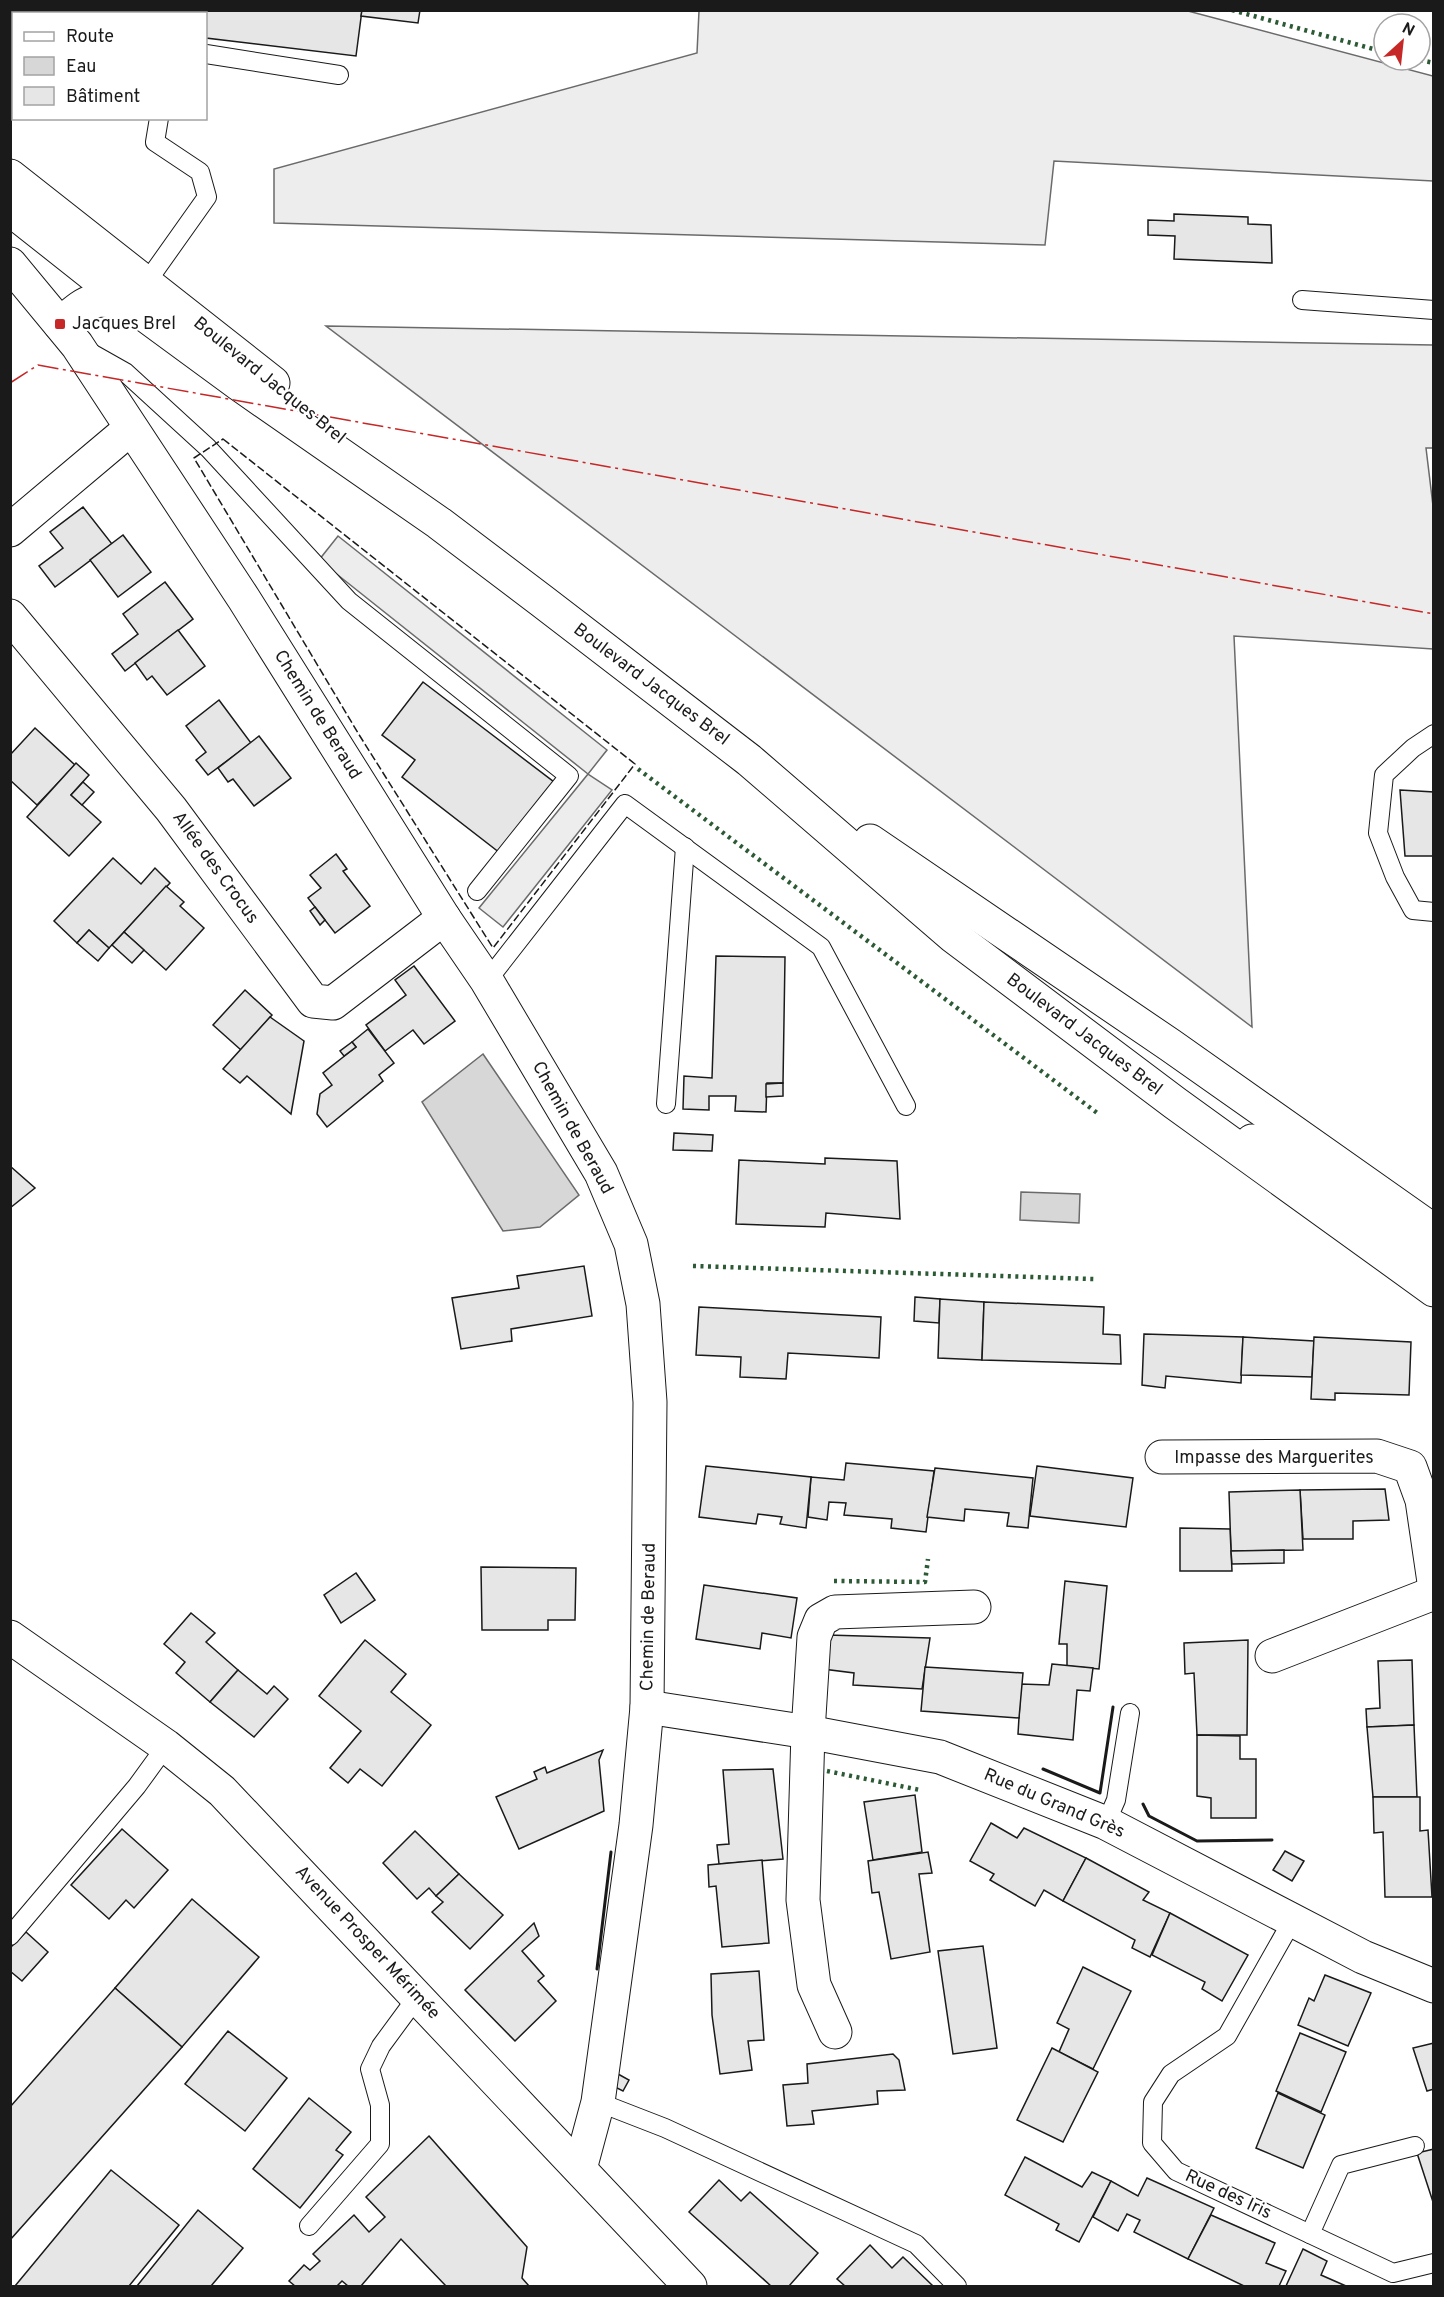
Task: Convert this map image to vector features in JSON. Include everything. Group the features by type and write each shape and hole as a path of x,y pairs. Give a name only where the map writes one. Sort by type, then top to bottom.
{"street":[{"name":"Boulevard Jacques Brel","path":"10,176 239,384 439,523 749,760 1170,1045 1433,1241"},
{"name":"Boulevard Jacques Brel","path":"10,209 138,293"},
{"name":"Chemin de Beraud","path":"12,270 69,335 244,599 444,918 487,981 601,1173 631,1244 643,1304 650,1402 647,1707 636,1825 598,2102 580,2169"},
{"path":"69,335 87,301 138,293"},
{"path":"10,530 130,429"},
{"name":"Allée des Crocus","path":"10,616 171,809 313,1000 333,1003 444,918"},
{"name":"Boulevard Jacques Brel","path":"749,760 953,936 1175,1104 1434,1290"},
{"path":"1175,1104 1256,1142 1415,1251 1433,1241"},
{"name":"Impasse des Marguerites","path":"1162,1457 1377,1456 1410,1467 1422,1500 1434,1582"},
{"path":"1272,1656 1434,1593"},
{"path":"835,2032 814,1984 803,1900 808,1732 814,1637 821,1620 835,1612 974,1607"},
{"name":"Avenue Prosper Mérimée","path":"10,1637 166,1746 222,1791 690,2286"},
{"name":"Rue du Grand Grès","path":"647,1707 808,1732 940,1757 1106,1823 1363,1957 1434,1986"}],"lane":[{"path":"207,54 339,75"},
{"path":"138,293 207,197 200,172 155,142 159,120"},
{"path":"1302,300 1434,310"},
{"path":"69,335 125,372 208,448 349,601 569,776 477,891"},
{"path":"1434,734 1413,748 1384,775 1378,833 1395,877 1413,910 1434,912"},
{"path":"487,981 625,804 821,946 906,1106"},
{"path":"666,1104 685,847"},
{"path":"1106,1823 1116,1800 1130,1713"},
{"path":"10,1936 137,1786 166,1746"},
{"name":"Rue des Iris","path":"1292,1921 1227,2036 1171,2074 1153,2102 1152,2143 1176,2171 1393,2273 1434,2263"},
{"path":"309,2226 380,2144 380,2105 370,2069 381,2046 417,1997"},
{"path":"598,2102 664,2128 916,2244 957,2286"},
{"path":"1310,2234 1341,2165 1415,2146"}],"shaded area":[{"path":"11,10 162,11 12,12 11,54"},
{"path":"699,11 1188,11 1372,60 1372,72 1418,72 1433,76 1433,181 1054,161 1045,245 274,223 274,169 697,53"},
{"path":"326,326 1433,345 1433,448 1426,448 1434,514 1433,649 1234,636 1252,1027"},
{"path":"338,536 607,750 588,774 319,560"},
{"path":"588,774 612,790 503,927 479,908"}],"water":[{"path":"483,1054 579,1195 540,1227 503,1231 422,1102"},
{"path":"1021,1192 1080,1194 1079,1223 1020,1220"}],"building":[{"path":"201,10 362,10 356,56 207,38 207,12 201,12"},
{"path":"362,10 420,10 418,23 361,16"},
{"path":"1174,214 1248,217 1248,224 1271,225 1272,263 1174,259 1175,236 1148,235 1148,220 1174,221"},
{"path":"83,507 112,544 55,587 39,566 63,548 50,532"},
{"path":"123,535 151,572 118,597 90,560"},
{"path":"165,582 193,619 125,671 112,654 138,634 123,614"},
{"path":"178,630 205,666 167,695 152,676 147,680 135,663"},
{"path":"423,682 554,782 500,853 402,777 415,760 382,735"},
{"path":"219,700 251,743 208,775 196,760 206,752 186,726"},
{"path":"35,728 75,765 37,805 10,780 10,755"},
{"path":"259,736 291,778 254,806 233,779 228,782 218,768"},
{"path":"76,763 89,775 71,795 101,822 69,856 27,817"},
{"path":"83,782 94,792 82,805 71,795"},
{"path":"1400,790 1434,792 1434,856 1405,856"},
{"path":"336,854 347,869 343,871 370,906 335,933 308,898 321,888 310,875"},
{"path":"113,858 141,884 155,868 170,883 109,948 89,930 77,943 54,921"},
{"path":"166,886 184,902 180,906 204,928 166,970 124,932"},
{"path":"315,907 325,920 320,925 310,911"},
{"path":"89,930 109,948 98,961 77,943"},
{"path":"124,932 144,950 132,963 112,945"},
{"path":"716,956 785,957 783,1083 767,1083 766,1112 735,1111 736,1096 709,1096 709,1110 683,1109 684,1076 712,1078"},
{"path":"414,966 455,1021 424,1044 413,1030 385,1051 366,1025 406,995 395,980"},
{"path":"245,990 272,1015 241,1050 213,1025"},
{"path":"270,1017 304,1041 291,1114 247,1076 240,1083 223,1069"},
{"path":"368,1029 394,1063 379,1075 383,1081 327,1127 317,1114 320,1094 332,1085 323,1073 356,1047 352,1042"},
{"path":"352,1042 356,1047 344,1056 340,1051"},
{"path":"783,1083 783,1096 766,1097 766,1084"},
{"path":"674,1133 713,1135 712,1151 673,1150"},
{"path":"825,1158 897,1161 900,1219 826,1213 825,1227 736,1224 739,1160 825,1164"},
{"path":"10,1166 35,1188 10,1208"},
{"path":"584,1266 592,1316 511,1329 512,1341 461,1349 452,1298 519,1288 517,1276"},
{"path":"915,1297 940,1299 939,1323 914,1321"},
{"path":"940,1299 984,1302 982,1360 938,1358"},
{"path":"984,1302 1104,1307 1103,1334 1120,1335 1121,1364 982,1360"},
{"path":"699,1307 881,1317 879,1358 788,1353 786,1379 740,1377 741,1357 696,1355"},
{"path":"1144,1334 1243,1337 1241,1383 1166,1376 1165,1388 1142,1385"},
{"path":"1243,1337 1314,1341 1312,1377 1241,1375"},
{"path":"1314,1337 1411,1342 1409,1395 1335,1393 1335,1400 1311,1399"},
{"path":"846,1463 934,1471 926,1532 891,1528 892,1519 844,1515 846,1503 829,1502 827,1520 808,1517 811,1477 844,1480"},
{"path":"706,1466 811,1477 806,1528 780,1524 782,1517 758,1514 756,1524 699,1517"},
{"path":"1037,1466 1133,1478 1126,1527 1030,1516"},
{"path":"935,1468 1033,1478 1028,1528 1007,1526 1009,1513 965,1509 964,1521 927,1517"},
{"path":"1385,1489 1389,1520 1353,1521 1353,1539 1303,1539 1300,1490"},
{"path":"1300,1490 1303,1550 1231,1551 1229,1492"},
{"path":"1180,1528 1230,1529 1232,1571 1180,1571"},
{"path":"1284,1550 1284,1563 1232,1564 1231,1551"},
{"path":"481,1567 576,1568 575,1620 548,1620 548,1630 482,1630"},
{"path":"356,1573 375,1600 341,1623 324,1595"},
{"path":"1065,1581 1107,1586 1099,1669 1067,1666 1067,1644 1059,1644"},
{"path":"704,1585 797,1598 791,1638 762,1633 760,1649 696,1639"},
{"path":"191,1613 215,1633 206,1642 238,1670 210,1702 176,1673 185,1662 164,1644"},
{"path":"827,1635 930,1638 922,1689 853,1685 854,1673 823,1669"},
{"path":"365,1640 406,1674 391,1692 431,1725 382,1786 360,1769 348,1783 330,1768 361,1731 319,1696"},
{"path":"1248,1640 1247,1735 1197,1735 1194,1673 1185,1674 1184,1643"},
{"path":"1412,1660 1414,1725 1367,1727 1366,1709 1380,1708 1378,1661"},
{"path":"1052,1664 1093,1668 1090,1691 1077,1690 1073,1740 1018,1734 1021,1684 1049,1685"},
{"path":"925,1667 1023,1673 1019,1718 921,1711"},
{"path":"238,1670 267,1694 274,1686 288,1699 254,1737 210,1702"},
{"path":"1414,1725 1417,1797 1373,1797 1367,1727"},
{"path":"1197,1735 1240,1736 1240,1759 1256,1759 1256,1818 1211,1818 1211,1798 1197,1796"},
{"path":"603,1750 599,1760 604,1811 519,1849 496,1797 537,1779 534,1772 545,1767 547,1773"},
{"path":"773,1769 783,1859 719,1864 717,1845 729,1844 723,1770"},
{"path":"915,1795 922,1852 873,1860 864,1802"},
{"path":"1373,1797 1420,1797 1420,1831 1428,1830 1432,1897 1385,1897 1383,1832 1374,1833"},
{"path":"991,1823 1017,1838 1024,1828 1086,1858 1063,1901 1044,1890 1035,1906 990,1880 994,1874 970,1861"},
{"path":"122,1829 168,1870 134,1908 126,1900 109,1919 71,1885"},
{"path":"415,1831 459,1874 436,1896 429,1888 417,1899 383,1863"},
{"path":"1285,1851 1304,1861 1292,1881 1273,1870"},
{"path":"928,1852 932,1873 919,1874 930,1952 891,1959 879,1892 872,1893 868,1861"},
{"path":"1086,1858 1149,1892 1143,1900 1170,1913 1150,1957 1132,1948 1135,1940 1063,1901"},
{"path":"762,1860 769,1943 722,1947 716,1886 709,1887 708,1865"},
{"path":"459,1874 503,1915 470,1949 432,1912 443,1902 436,1896"},
{"path":"192,1899 259,1957 182,2047 115,1988"},
{"path":"1170,1913 1248,1955 1222,2001 1202,1989 1205,1982 1152,1955"},
{"path":"534,1923 539,1936 522,1951 544,1976 538,1981 556,2001 515,2041 465,1990"},
{"path":"26,1932 48,1952 22,1981 10,1971 10,1948"},
{"path":"983,1946 997,2048 953,2054 938,1951"},
{"path":"1083,1967 1131,1991 1093,2069 1059,2052 1069,2029 1057,2023"},
{"path":"759,1971 764,2040 748,2041 752,2070 720,2074 712,2015 711,1974"},
{"path":"1325,1975 1371,1993 1348,2046 1298,2025 1309,1998 1314,2001"},
{"path":"115,1988 182,2047 10,2240 10,2107"},
{"path":"228,2031 287,2078 245,2131 185,2084"},
{"path":"1300,2033 1346,2052 1321,2112 1276,2091"},
{"path":"1434,2043 1434,2089 1427,2091 1413,2048"},
{"path":"1052,2048 1098,2072 1063,2142 1017,2120"},
{"path":"893,2054 899,2060 905,2090 877,2091 878,2104 812,2111 814,2124 787,2126 783,2085 808,2083 807,2064"},
{"path":"618,2074 629,2080 623,2091 611,2085"},
{"path":"1278,2093 1325,2115 1303,2168 1256,2148"},
{"path":"309,2098 351,2132 336,2150 343,2155 300,2208 253,2169"},
{"path":"429,2136 527,2247 522,2278 529,2286 446,2286 401,2239 361,2286 348,2286 342,2281 337,2286 295,2286 289,2281 304,2265 310,2270 320,2261 313,2254 354,2215 369,2232 385,2217 366,2197"},
{"path":"1434,2149 1434,2205 1417,2153"},
{"path":"1025,2157 1082,2187 1092,2172 1111,2181 1079,2242 1056,2230 1059,2224 1005,2195"},
{"path":"111,2170 179,2225 129,2286 15,2286"},
{"path":"1147,2178 1214,2208 1188,2259 1134,2232 1140,2220 1127,2214 1118,2231 1093,2217 1111,2181 1138,2196"},
{"path":"719,2180 741,2201 750,2192 818,2253 789,2286 771,2286 689,2212"},
{"path":"198,2210 243,2248 211,2286 137,2286"},
{"path":"1211,2215 1275,2243 1266,2263 1286,2271 1279,2286 1244,2286 1188,2259"},
{"path":"870,2245 892,2268 903,2257 933,2286 845,2286 837,2279"},
{"path":"1303,2249 1327,2261 1321,2275 1346,2286 1286,2286"}],"hedge":[{"path":"84,10 89,12"},
{"path":"1232,10 1372,49"},
{"path":"638,769 1100,1115"},
{"path":"693,1266 1094,1279"},
{"path":"834,1581 925,1582 928,1559"},
{"path":"827,1771 920,1790"}],"fence":[{"path":"223,439 635,764 493,948 358,733 194,458 223,439"}],"wall":[{"path":"1043,1769 1100,1793 1113,1707"},
{"path":"1143,1804 1149,1816 1197,1841 1272,1840"},
{"path":"597,1969 611,1852"}],"power":[{"path":"10,383 38,365 1434,614"}],"place":[{"name":"Jacques Brel","path":"60,324"}]}
